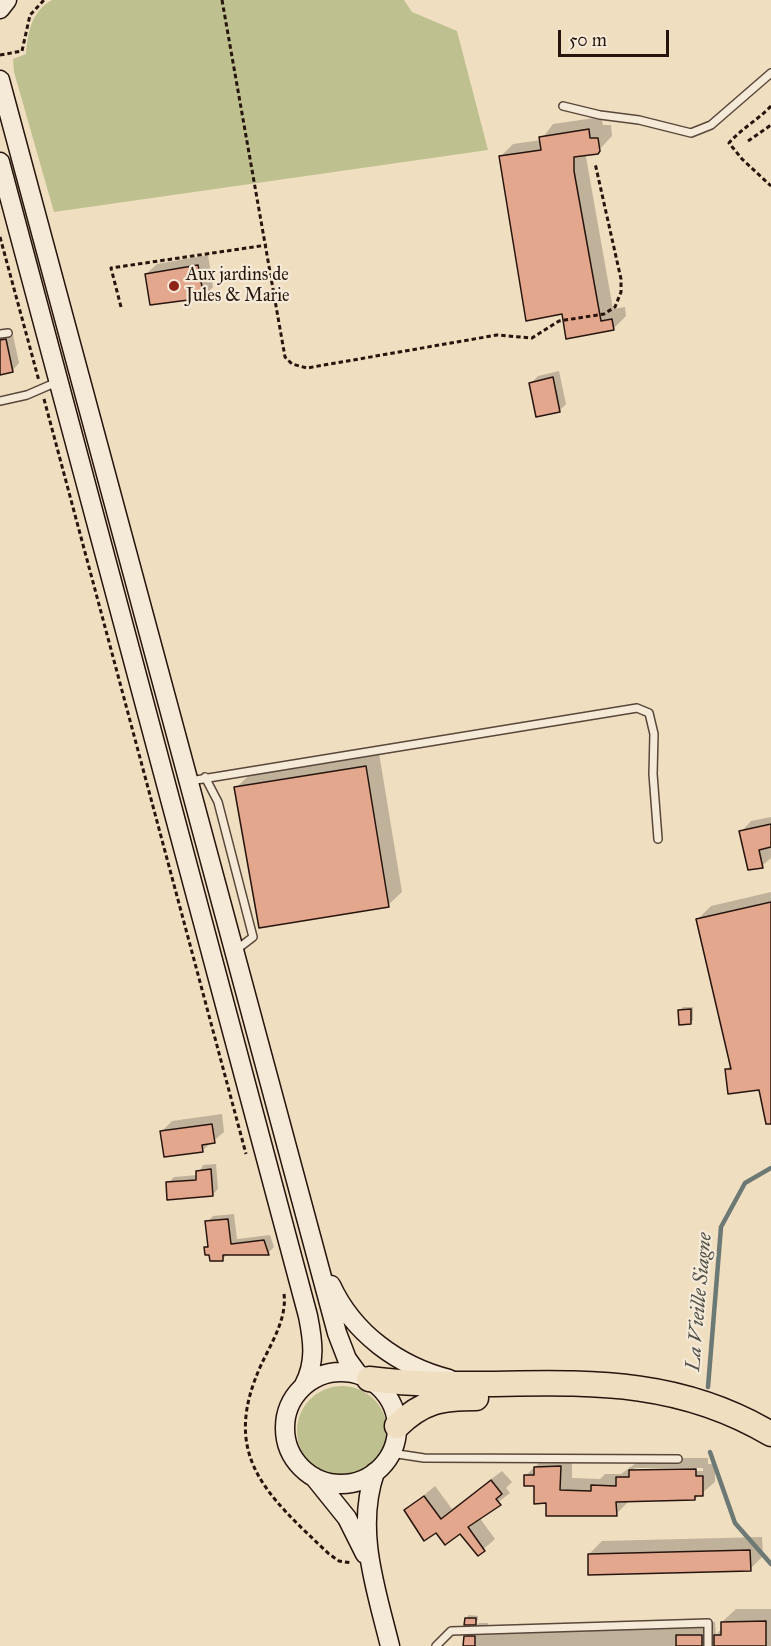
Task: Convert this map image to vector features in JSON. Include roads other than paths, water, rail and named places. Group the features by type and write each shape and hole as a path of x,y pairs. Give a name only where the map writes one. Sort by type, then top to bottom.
{"highway":[{"path":"364,1377 468,1383 585,1384 647,1388 707,1404 771,1434"},
{"path":"397,1426 417,1408 453,1398 607,1400 664,1407 705,1418 771,1452"}],"main road":[{"path":"0,9 7,0"},
{"path":"0,80 197,779 236,950 337,1333 347,1359 389,1399 397,1426 391,1452 375,1472 367,1504 369,1560 390,1646"},
{"path":"0,162 308,1316 312,1369 288,1407 285,1434 294,1459 313,1477 347,1518 369,1560"},
{"path":"316,1251 348,1315 374,1342 422,1370 468,1383"},
{"path":"304,1385 330,1373 364,1377"},
{"path":"313,1477 339,1484 352,1483 375,1472"}],"lane":[{"path":"563,106 600,115 639,120 691,133 711,125 771,73"},
{"path":"0,400 27,395 59,381"},
{"path":"197,779 637,708 649,713 654,734 653,774 658,839"},
{"path":"391,1452 424,1458 678,1459"},
{"path":"436,1646 451,1631 708,1623 708,1646"}],"waterway":[{"name":"La Vieille Siagne","path":"708,1387 721,1227 745,1183 771,1168"},
{"name":"La Vieille Siagne","path":"710,1452 735,1523 771,1564"}],"place":[{"name":"Aux jardins de Jules & Marie","path":"174,286"}]}
